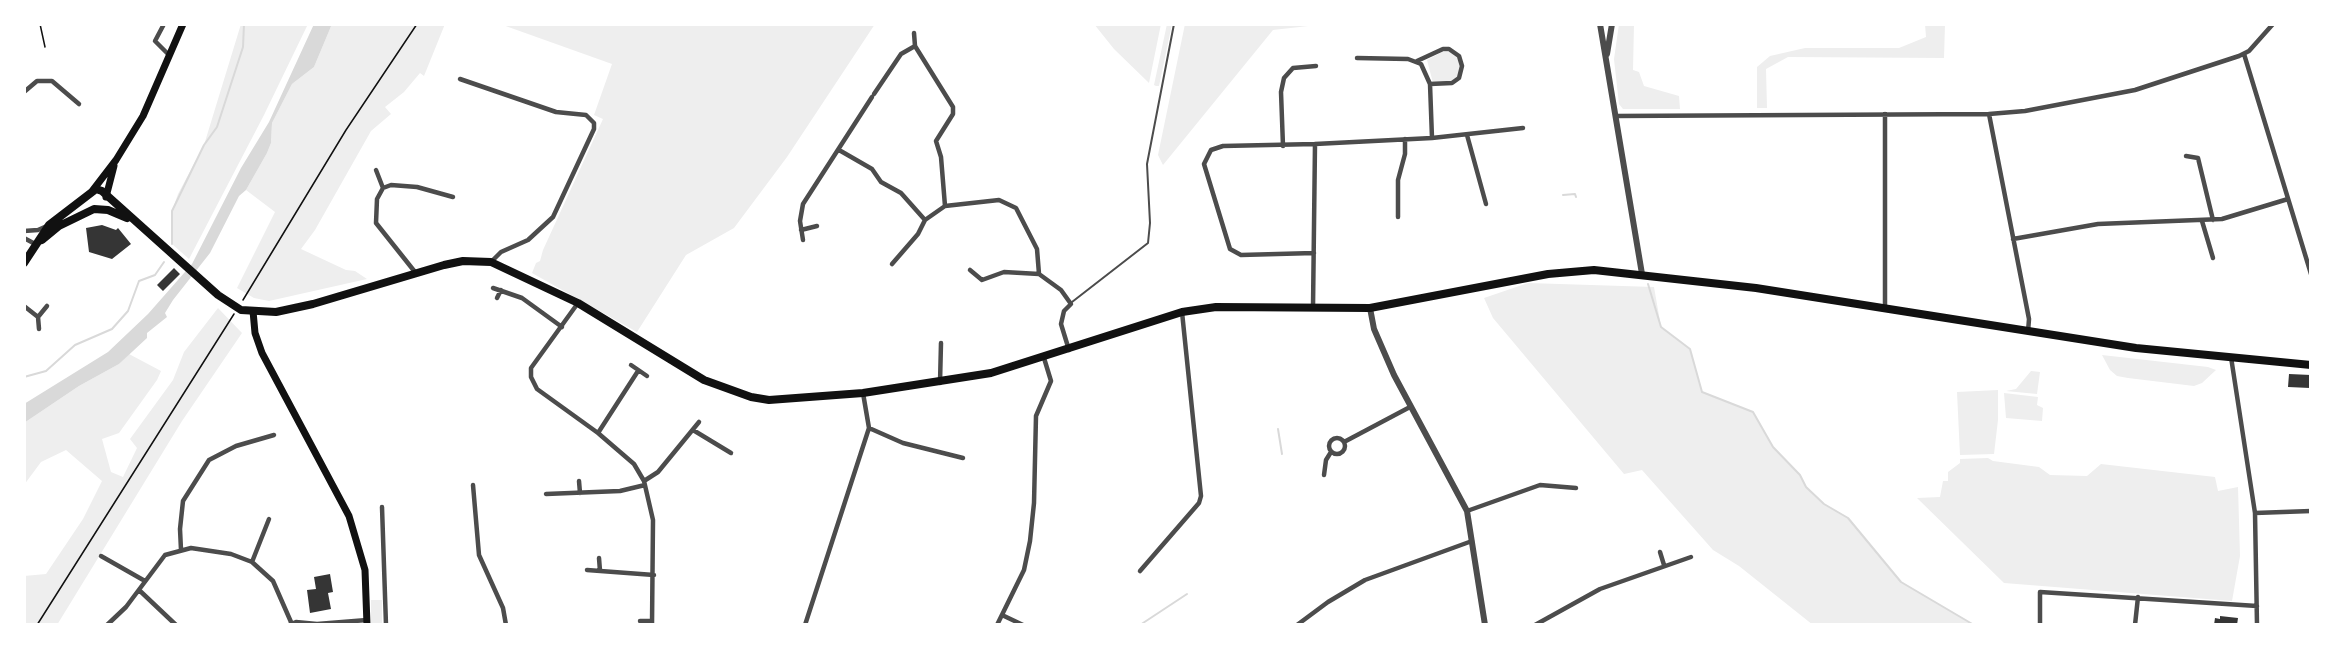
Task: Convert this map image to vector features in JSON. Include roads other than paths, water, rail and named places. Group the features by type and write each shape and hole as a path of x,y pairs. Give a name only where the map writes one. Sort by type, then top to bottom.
{"highway":[{"path":"24,262 49,225 93,190 102,191 106,197 229,304 253,311 276,312 313,304 415,272 463,261 491,262 578,303 684,370 751,397 787,400 940,383 991,373 1044,358 1182,312 1216,307 1370,308 1562,272 1602,270 1885,309 2157,351 2311,365"},
{"path":"87,197 87,203 97,209 133,221"},
{"path":"37,245 59,226 105,204 106,197"}],"main road":[{"path":"93,190 116,160 143,116 183,24"},
{"path":"106,197 116,160"},
{"path":"253,311 255,333 262,353 352,522 365,570 367,622"}],"street":[{"path":"164,24 155,41 169,55"},
{"path":"1600,24 1642,274"},
{"path":"1607,58 1612,24"},
{"path":"1616,116 1989,114 2042,108 2128,92 2244,54 2273,24"},
{"path":"914,33 915,46 953,107 953,114 936,141 941,158 945,206"},
{"path":"803,240 800,211 803,204 901,54 915,46"},
{"path":"1357,58 1417,61 1443,49 1455,52 1462,66 1459,78 1452,83 1430,84"},
{"path":"2244,54 2311,274"},
{"path":"1417,61 1424,68 1430,84 1432,138"},
{"path":"1282,146 1281,92 1284,78 1293,68 1316,66"},
{"path":"460,79 556,112 586,115 594,123 594,129 553,217 528,240 501,252 491,262"},
{"path":"24,92 37,81 52,81 79,104"},
{"path":"1885,114 1885,309"},
{"path":"1989,114 2029,319 2028,332"},
{"path":"1314,253 1241,255 1227,245 1205,169 1207,156 1211,150 1223,146 1282,146 1432,138 1523,128"},
{"path":"1467,135 1486,204"},
{"path":"1398,217 1398,180 1405,154 1405,139"},
{"path":"1313,308 1315,144"},
{"path":"839,150 872,169 881,182 901,193 925,220"},
{"path":"2186,156 2198,158 2213,220"},
{"path":"376,170 383,188"},
{"path":"415,272 376,224 377,199 383,188 391,185 417,187 453,197"},
{"path":"2013,239 2098,224 2166,219 2213,220 2235,216 2288,199"},
{"path":"892,264 918,234 925,220 945,206 999,200 1016,208 1037,249 1039,274"},
{"path":"2202,221 2213,258"},
{"path":"24,231 38,230 49,225"},
{"path":"801,230 818,226"},
{"path":"24,238 37,245"},
{"path":"970,270 982,280 1004,272 1039,274 1061,290 1071,304 1064,311 1060,324 1069,350"},
{"path":"493,288 522,298 562,327"},
{"path":"497,298 501,290"},
{"path":"578,303 531,368 531,377 537,389 598,433 634,464 645,483 652,507 654,574 652,623 640,621"},
{"path":"24,306 38,317"},
{"path":"39,329 38,317 47,306"},
{"path":"1370,308 1374,329 1410,407 1467,511 1485,625"},
{"path":"1140,571 1199,502 1201,496 1182,312"},
{"path":"940,383 941,343"},
{"path":"2231,357 2255,513 2257,625"},
{"path":"997,625 1024,570 1030,542 1034,503 1036,416 1051,381 1044,358"},
{"path":"631,364 647,376"},
{"path":"598,433 638,371"},
{"path":"806,625 869,428 862,393"},
{"path":"1344,442 1410,407"},
{"path":"546,494 620,491 645,483 658,472 699,422"},
{"path":"869,428 903,443 963,458"},
{"path":"693,430 730,453"},
{"path":"181,549 180,529 183,501 210,460 236,446 273,435"},
{"path":"1338,438 1344,442 1345,448 1342,453 1331,452 1328,448 1330,440 1338,438"},
{"path":"1324,475 1326,460 1331,452"},
{"path":"579,481 580,493"},
{"path":"1467,511 1540,484 1576,488"},
{"path":"473,485 479,555 503,608 506,625"},
{"path":"382,507 386,625"},
{"path":"2255,513 2311,511"},
{"path":"252,562 269,519"},
{"path":"1296,625 1365,580 1472,540"},
{"path":"108,625 139,590 165,555 181,549 201,548 252,562 273,581 290,624 367,622"},
{"path":"1660,552 1664,565"},
{"path":"101,556 145,581"},
{"path":"1535,625 1600,589 1691,557"},
{"path":"599,558 600,571"},
{"path":"587,570 654,574"},
{"path":"139,590 176,625"},
{"path":"2040,625 2040,592 2258,606"},
{"path":"2135,625 2138,597"},
{"path":"1002,615 1023,625"}],"lane":[{"path":"1071,304 1148,243 1150,223 1147,164 1174,24"}],"waterway":[{"path":"172,244 172,211 204,145 217,127 243,47 244,24"},
{"path":"1563,195 1575,194 1576,197"},
{"path":"24,377 46,371 75,345 112,329 128,311 139,281 155,275 164,262"},
{"path":"1648,284 1661,327 1690,349 1702,392 1753,412 1773,447 1800,475 1806,487 1824,504 1848,518 1901,582 1974,625"},
{"path":"1278,429 1282,454"},
{"path":"1140,625 1187,594"}]}
